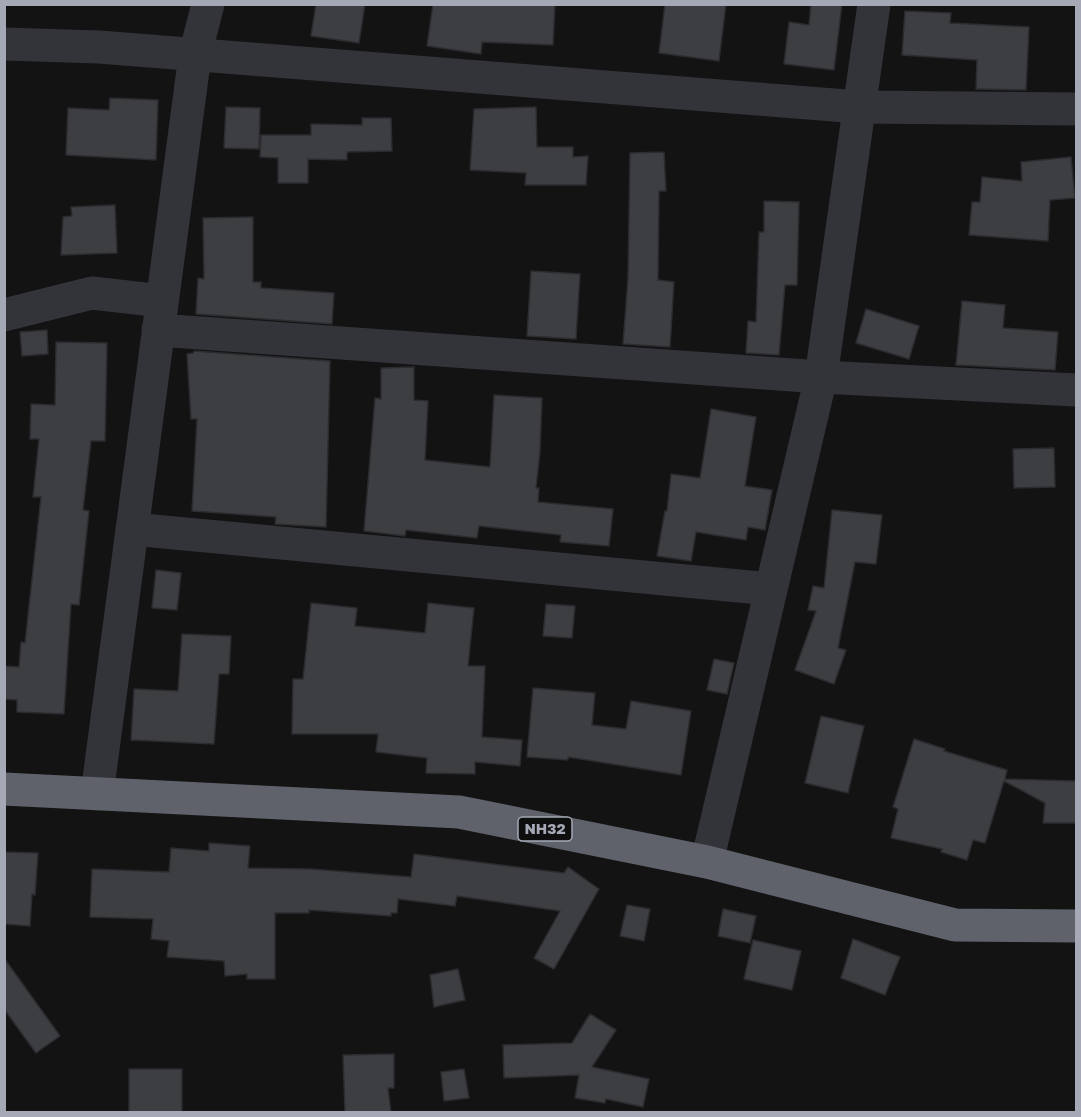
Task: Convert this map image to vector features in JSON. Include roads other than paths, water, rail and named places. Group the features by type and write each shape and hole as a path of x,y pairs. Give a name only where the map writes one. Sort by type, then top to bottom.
{"highway":[{"name":"NH32","path":"4,789 459,812 707,862 955,925 1077,926"}],"street":[{"path":"97,794 195,55 208,4"},
{"path":"707,862 821,377 874,4"},
{"path":"4,44 99,47 859,107 1077,109"},
{"path":"4,315 92,293 160,316 821,377 1077,390"},
{"path":"132,529 771,589"}]}
